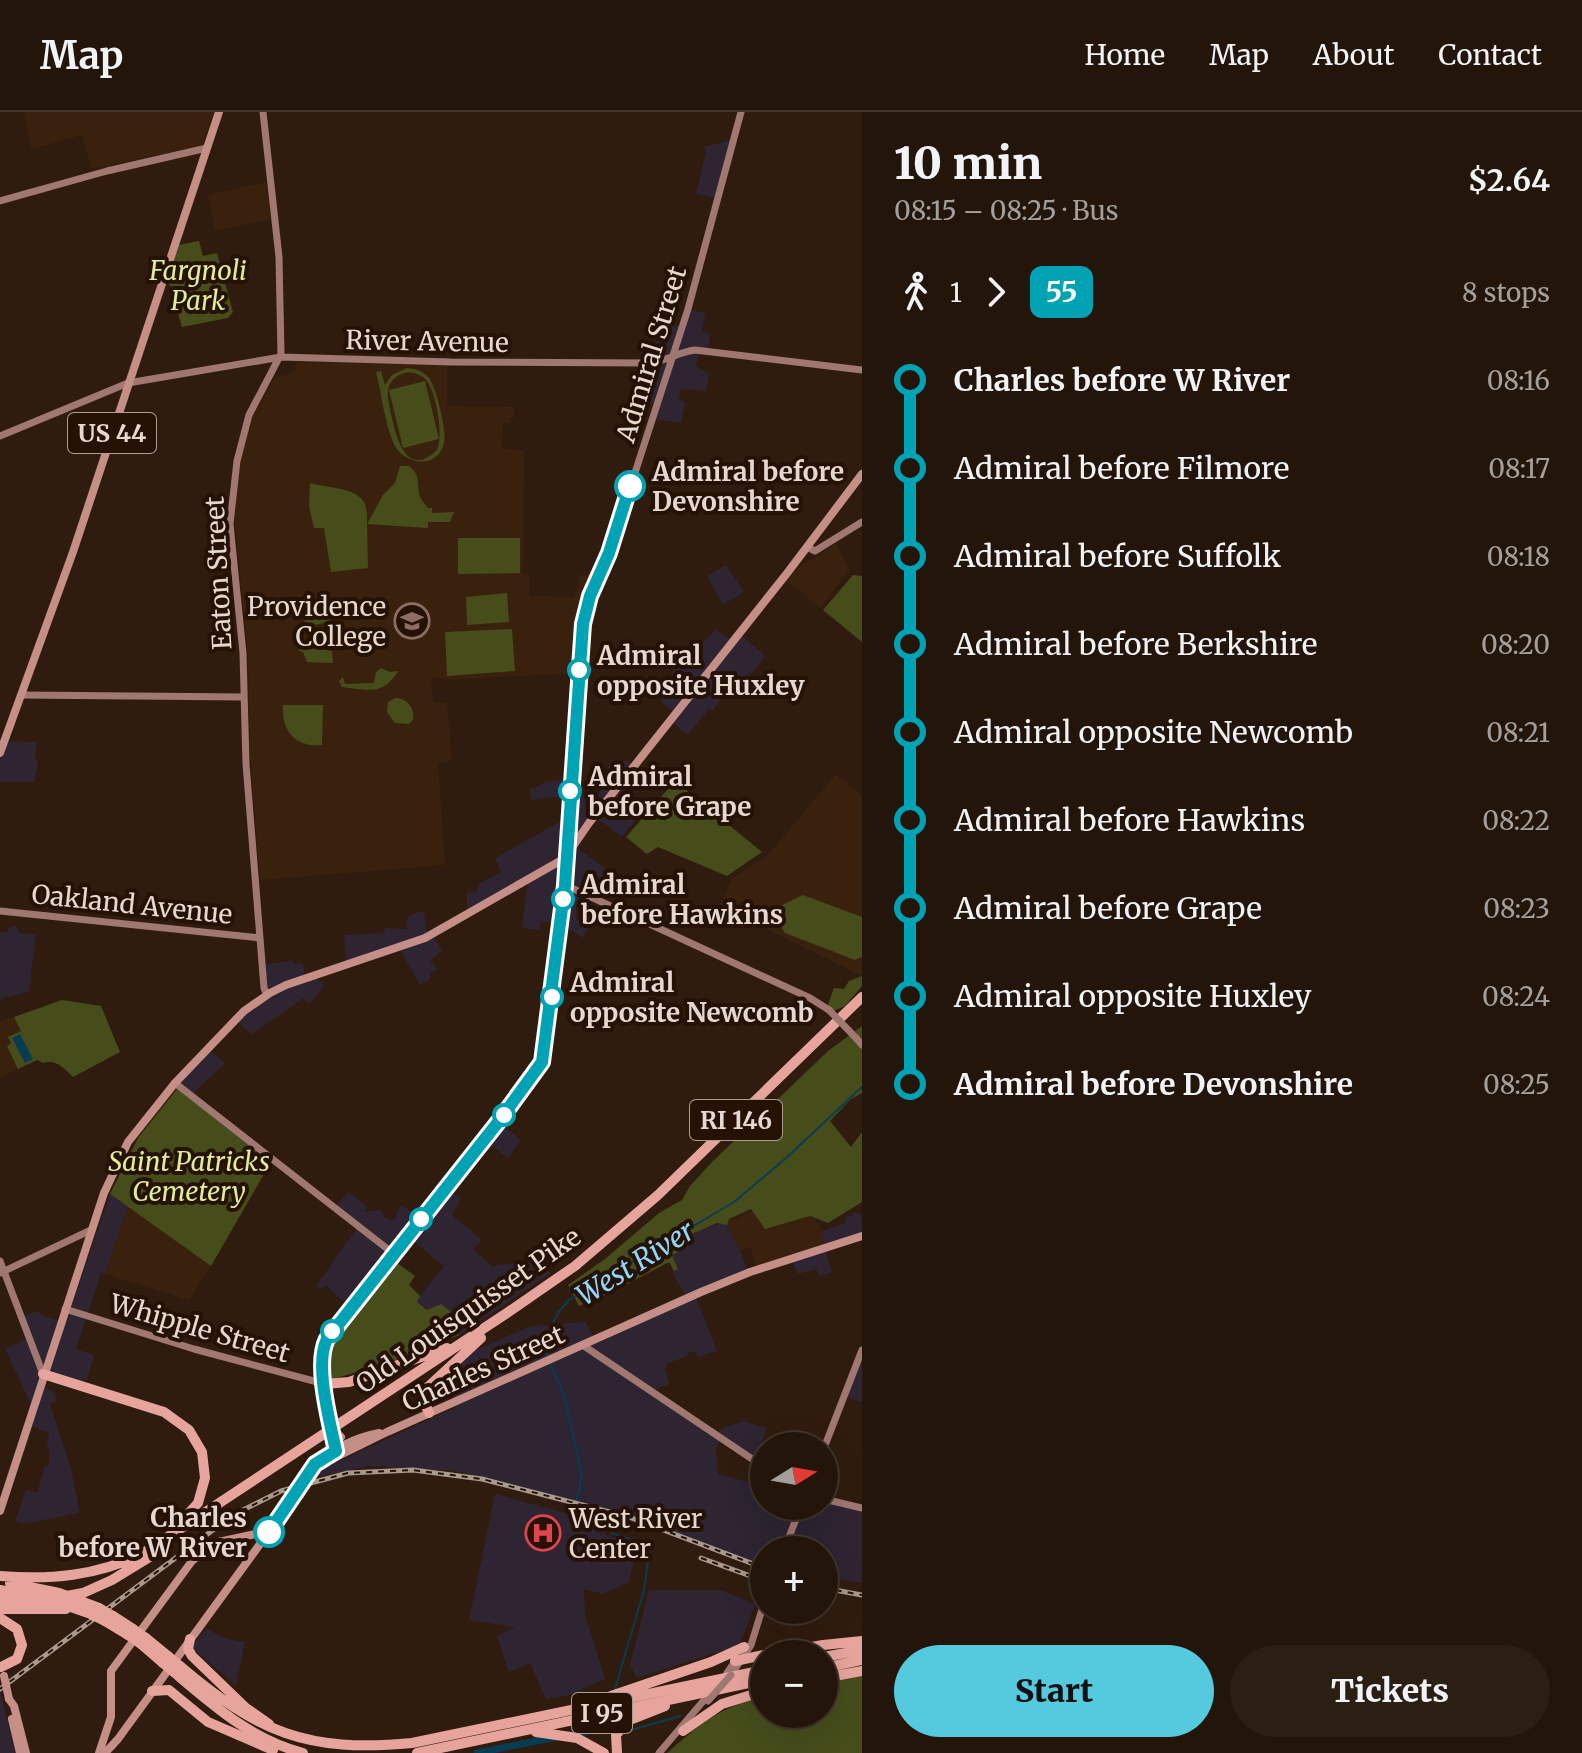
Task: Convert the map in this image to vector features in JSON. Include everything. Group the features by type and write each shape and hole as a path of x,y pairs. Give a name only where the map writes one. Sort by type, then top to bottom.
{"highway":[{"name":"Old Louisquisset Pike","path":"0,1600 34,1602 83,1593 110,1581 171,1544 478,1337 638,1214 862,997"},
{"name":"Old Louisquisset Pike","path":"0,1579 74,1576 136,1557 565,1281 630,1229 862,1007"},
{"path":"325,1386 346,1383 478,1337"},
{"path":"429,1413 423,1399 426,1389 478,1337"},
{"path":"42,1379 71,1383 170,1415 189,1430 202,1452 205,1482 196,1506 177,1526 136,1557"},
{"name":"I 95","path":"0,1579 45,1589 109,1618 166,1659 243,1728 267,1741 303,1753"},
{"name":"I 95","path":"0,1590 95,1611"},
{"path":"0,1609 51,1607 95,1611"},
{"path":"0,1618 17,1629 22,1645 17,1659 1,1668"},
{"path":"190,1639 188,1649 192,1656 248,1710 275,1727 302,1738 333,1744 408,1744"},
{"path":"838,1643 862,1641"},
{"path":"561,1712 711,1662 748,1644"},
{"path":"838,1654 862,1650"},
{"path":"838,1665 862,1660"},
{"path":"711,1662 723,1661 734,1667 750,1661"},
{"name":"I 95","path":"177,1669 244,1717 287,1738 314,1746 348,1750 408,1744 750,1673"},
{"path":"838,1675 862,1671"},
{"name":"I 95","path":"417,1753 750,1683"},
{"path":"617,1753 616,1735 627,1721 725,1688"},
{"path":"152,1691 169,1690 220,1729 285,1753"},
{"path":"683,1731 722,1704 750,1695"},
{"path":"502,1735 541,1732 568,1736 604,1753"}],"main road":[{"name":"US 44","path":"0,753 73,552 219,112"},
{"path":"0,1511 105,1190 132,1134 175,1083 244,1011 267,995 286,985 423,940 567,855 862,474"},
{"path":"553,865 558,864 567,870"},
{"name":"Charles Street","path":"338,1445 387,1432 722,1282 862,1236"},
{"name":"Charles Street","path":"103,1752 122,1733 307,1477 338,1445 387,1432"},
{"path":"134,1716 125,1723 114,1718 110,1676 196,1556 216,1542 262,1532 279,1515"},
{"path":"245,1537 252,1543 251,1556"},
{"path":"1,1668 9,1699 14,1706 23,1753"},
{"path":"103,1752 112,1708"},
{"path":"119,1753 122,1733"}],"street":[{"path":"263,112 279,257 281,357"},
{"name":"Admiral Street","path":"338,1445 321,1361 324,1343 540,1068 545,1050 567,870 580,649 585,614 609,553 673,356 741,112"},
{"path":"0,201 107,171 207,148"},
{"name":"River Avenue","path":"0,436 128,383 281,357 648,363 695,350 862,370"},
{"name":"Eaton Street","path":"267,995 246,764 243,653 230,527 237,458 249,413 281,357"},
{"path":"807,547 815,551 862,522"},
{"path":"21,695 244,697"},
{"path":"565,885 810,998 829,1010 862,1045"},
{"name":"Oakland Avenue","path":"0,911 260,938"},
{"path":"175,1083 394,1254"},
{"path":"3,1271 91,1230"},
{"path":"0,1261 42,1379"},
{"name":"Whipple Street","path":"65,1309 325,1386"},
{"path":"584,1346 750,1458"},
{"path":"830,1432 862,1350"},
{"path":"838,1502 862,1508"},
{"path":"662,1753 734,1667 756,1624"},
{"path":"662,1753 707,1700"}],"shaded area":[{"path":"24,112 214,112 202,146 91,169 82,135 31,149"},
{"path":"731,140 717,198 696,194 706,152 704,147"},
{"path":"266,182 271,219 215,231 208,195"},
{"path":"687,309 705,313 702,331 710,334 708,351 701,351 695,366 709,373 706,391 681,389 679,400 685,404 681,423 652,419 655,404 639,404 645,378 643,364 640,363 641,344 658,342 658,326 681,326"},
{"name":"Providence College","path":"298,362 447,366 447,406 514,407 514,418 510,418 510,423 503,423 502,449 524,450 523,574 529,575 529,596 574,597 579,575 595,575 580,618 574,673 450,680 431,677 433,703 447,702 452,759 438,763 445,865 260,880 236,499 241,460 253,416 275,377 290,374 297,369 295,366"},
{"path":"836,544 850,569 820,608 787,580 796,569"},
{"path":"726,565 744,592 723,605 707,576"},
{"path":"716,629 732,641 740,634 765,656 740,688 733,683 728,687 713,711 709,709 688,735 671,721 676,713 661,702 673,670 688,649 693,646 703,650 702,644"},
{"path":"4,741 37,742 35,757 38,764 34,782 0,782 0,749"},
{"path":"611,760 622,763 627,760 634,766 620,786 646,807 622,837 595,817 574,846 609,871 605,872 593,898 582,893 576,903 576,919 587,921 588,926 583,938 559,923 541,921 539,930 522,928 528,880 467,912 467,893 476,892 480,883 501,872 495,858 567,818 568,799 551,797 532,800 529,789 544,782 568,779 569,795 598,797"},
{"path":"836,774 862,795 862,976 720,905 734,877 767,856"},
{"path":"424,912 427,936 433,934 442,951 430,960 437,969 430,974 430,979 420,985 399,948 346,965 344,935 384,933 385,928 407,929 406,920"},
{"path":"14,926 19,933 36,934 29,992 0,999 0,932 7,932"},
{"path":"292,961 303,964 305,978 314,976 324,985 310,1004 304,998 252,1034 236,1021 264,996 261,965"},
{"path":"14,1017 22,1031 7,1046 18,1069 0,1078 0,1021"},
{"path":"208,1049 225,1063 191,1096 174,1083"},
{"path":"498,1122 521,1140 508,1158 484,1140"},
{"path":"446,1187 461,1199 452,1215 482,1240 473,1249 492,1266 533,1260 551,1273 460,1335 416,1301 444,1266 404,1234 348,1305 326,1286 321,1289 316,1286 357,1228 334,1208 348,1192 367,1206 364,1212 380,1210 385,1218 391,1220 396,1218 402,1205 420,1219"},
{"path":"110,1194 128,1207 105,1274 101,1273 76,1349 94,1355 87,1380 50,1373 45,1387 55,1393 57,1400 50,1404 71,1469 80,1513 22,1524 15,1522 26,1490 37,1493 45,1466 49,1466 49,1433 32,1426 37,1410 30,1402 5,1349 26,1339 19,1317 38,1311 66,1323"},
{"path":"128,1207 211,1266 189,1300 105,1274"},
{"path":"753,1211 766,1229 810,1216 819,1224 825,1244 757,1267 750,1247 740,1250 726,1222"},
{"path":"859,1213 862,1217 862,1236 825,1248 832,1273 820,1276 816,1269 798,1274 791,1259 819,1232 845,1223 846,1217"},
{"path":"720,1223 729,1226 749,1272 695,1295 717,1351 698,1357 696,1352 689,1352 688,1356 668,1363 665,1368 669,1384 651,1391 716,1435 722,1428 745,1421 767,1428 766,1432 750,1432 750,1458 720,1440 716,1448 718,1474 750,1482 750,1520 838,1520 838,1502 862,1508 862,1583 838,1579 838,1536 750,1536 750,1560 623,1513 456,1471 369,1466 319,1476 317,1472 326,1467 456,1407 447,1383 471,1352 531,1326 586,1322 597,1344 687,1298 672,1272 678,1268 672,1255 679,1246 693,1240 692,1234"},
{"path":"862,1358 862,1402 843,1396"},
{"path":"495,1494 606,1524 605,1535 638,1543 629,1582 603,1594 584,1589 585,1614 605,1679 569,1695 546,1699 530,1663 509,1672 497,1636 515,1627 469,1620"},
{"path":"649,1590 721,1590 750,1602 750,1618 740,1645 637,1678 630,1665"},
{"path":"206,1629 228,1639 245,1642 236,1686 191,1647"},
{"path":"0,1690 15,1753 0,1753"}],"green space":[{"name":"Fargnoli Park","path":"199,241 203,256 217,253 233,312 228,318 182,327 170,285 166,283 179,245"},
{"path":"407,368 413,369 424,374 432,383 445,437 435,458 420,462 412,460 398,451 394,444 385,418 376,372 381,371 385,385 392,375","holes":["408,372 426,380 436,403 439,443 437,450 425,459 415,460 401,446 388,399 390,385 395,378"]},
{"path":"425,381 439,439 403,448 389,390"},
{"path":"400,466 409,466 416,474 420,497 428,508 432,508 432,513 454,512 450,522 428,522 428,528 367,524 383,495 395,483"},
{"path":"310,483 341,489 361,498 367,511 368,568 331,572 324,528 314,528 309,506"},
{"path":"458,538 520,538 520,573 458,574"},
{"path":"853,575 862,576 862,642 823,610"},
{"path":"507,593 509,622 467,625 466,597"},
{"path":"330,608 329,622 305,627 304,610"},
{"path":"512,629 515,671 447,676 445,632"},
{"path":"306,647 332,651 333,663 307,662 303,652 298,650"},
{"path":"381,668 398,671 387,684 375,690 342,687 339,681 343,677 345,684 374,683 376,672"},
{"path":"395,698 403,700 411,708 413,720 409,724 395,723 387,712 388,702"},
{"path":"283,705 323,705 322,745 305,744 292,736 285,723"},
{"path":"675,781 762,852 727,876 658,847 647,854 626,837"},
{"path":"803,895 862,917 862,957 855,960 785,933 780,919 782,905"},
{"path":"862,976 862,986 845,1006 831,1012 827,1007 834,988 844,989 849,981"},
{"path":"62,1000 101,1006 120,1052 73,1077 52,1062 37,1060 18,1069 7,1046 11,1043 8,1037 21,1031 14,1017"},
{"path":"862,1026 862,1093 851,1099 830,1121 851,1147 862,1132 862,1202 828,1223 810,1216 765,1229 751,1209 729,1219 727,1225 717,1223 692,1234 693,1240 679,1246 680,1251 672,1255 678,1269 674,1271 667,1263 579,1306 568,1285 605,1259 659,1213 682,1200 690,1186 713,1161 828,1051"},
{"name":"Saint Patricks Cemetery","path":"177,1089 271,1162 211,1266 110,1194 138,1138"},
{"path":"393,1260 415,1276 409,1285 420,1296 417,1302 427,1310 441,1304 451,1312 444,1323 460,1335 393,1361 330,1380 326,1360 331,1339"},
{"path":"862,1675 862,1753 667,1753 722,1711 750,1700 750,1728 838,1728 838,1680"}],"water":[{"path":"20,1034 33,1059 25,1063 12,1038"}],"waterway":[{"name":"West River","path":"547,1355 552,1325 569,1300 734,1202 862,1087"},
{"name":"West River","path":"549,1362 564,1394 581,1472 580,1489 572,1512 606,1522 612,1533 634,1541 648,1561 644,1590 615,1689"},
{"path":"624,1732 680,1716"},
{"name":"West River","path":"605,1721 603,1728 614,1730"},
{"path":"569,1735 603,1728"},
{"path":"477,1753 557,1737"}],"railway":[{"path":"0,1689 233,1515 281,1491 348,1473 413,1470 482,1479 629,1517 750,1563"},
{"path":"701,1558 750,1576"},
{"path":"838,1591 862,1595"}],"bus line":[{"name":"55","path":"269,1532 315,1464 336,1451 321,1366 327,1339 540,1068 545,1050 565,885 583,624 590,596 609,553 630,486"}],"place":[{"name":"Admiral before Devonshire","path":"630,486"},
{"name":"Providence College","path":"412,621"},
{"name":"Admiral opposite Huxley","path":"579,670"},
{"name":"Admiral before Grape","path":"570,791"},
{"name":"Admiral before Hawkins","path":"563,899"},
{"name":"Admiral opposite Newcomb","path":"552,997"},
{"name":"Charles before W River","path":"269,1532"},
{"name":"West River Center","path":"543,1533"}]}
